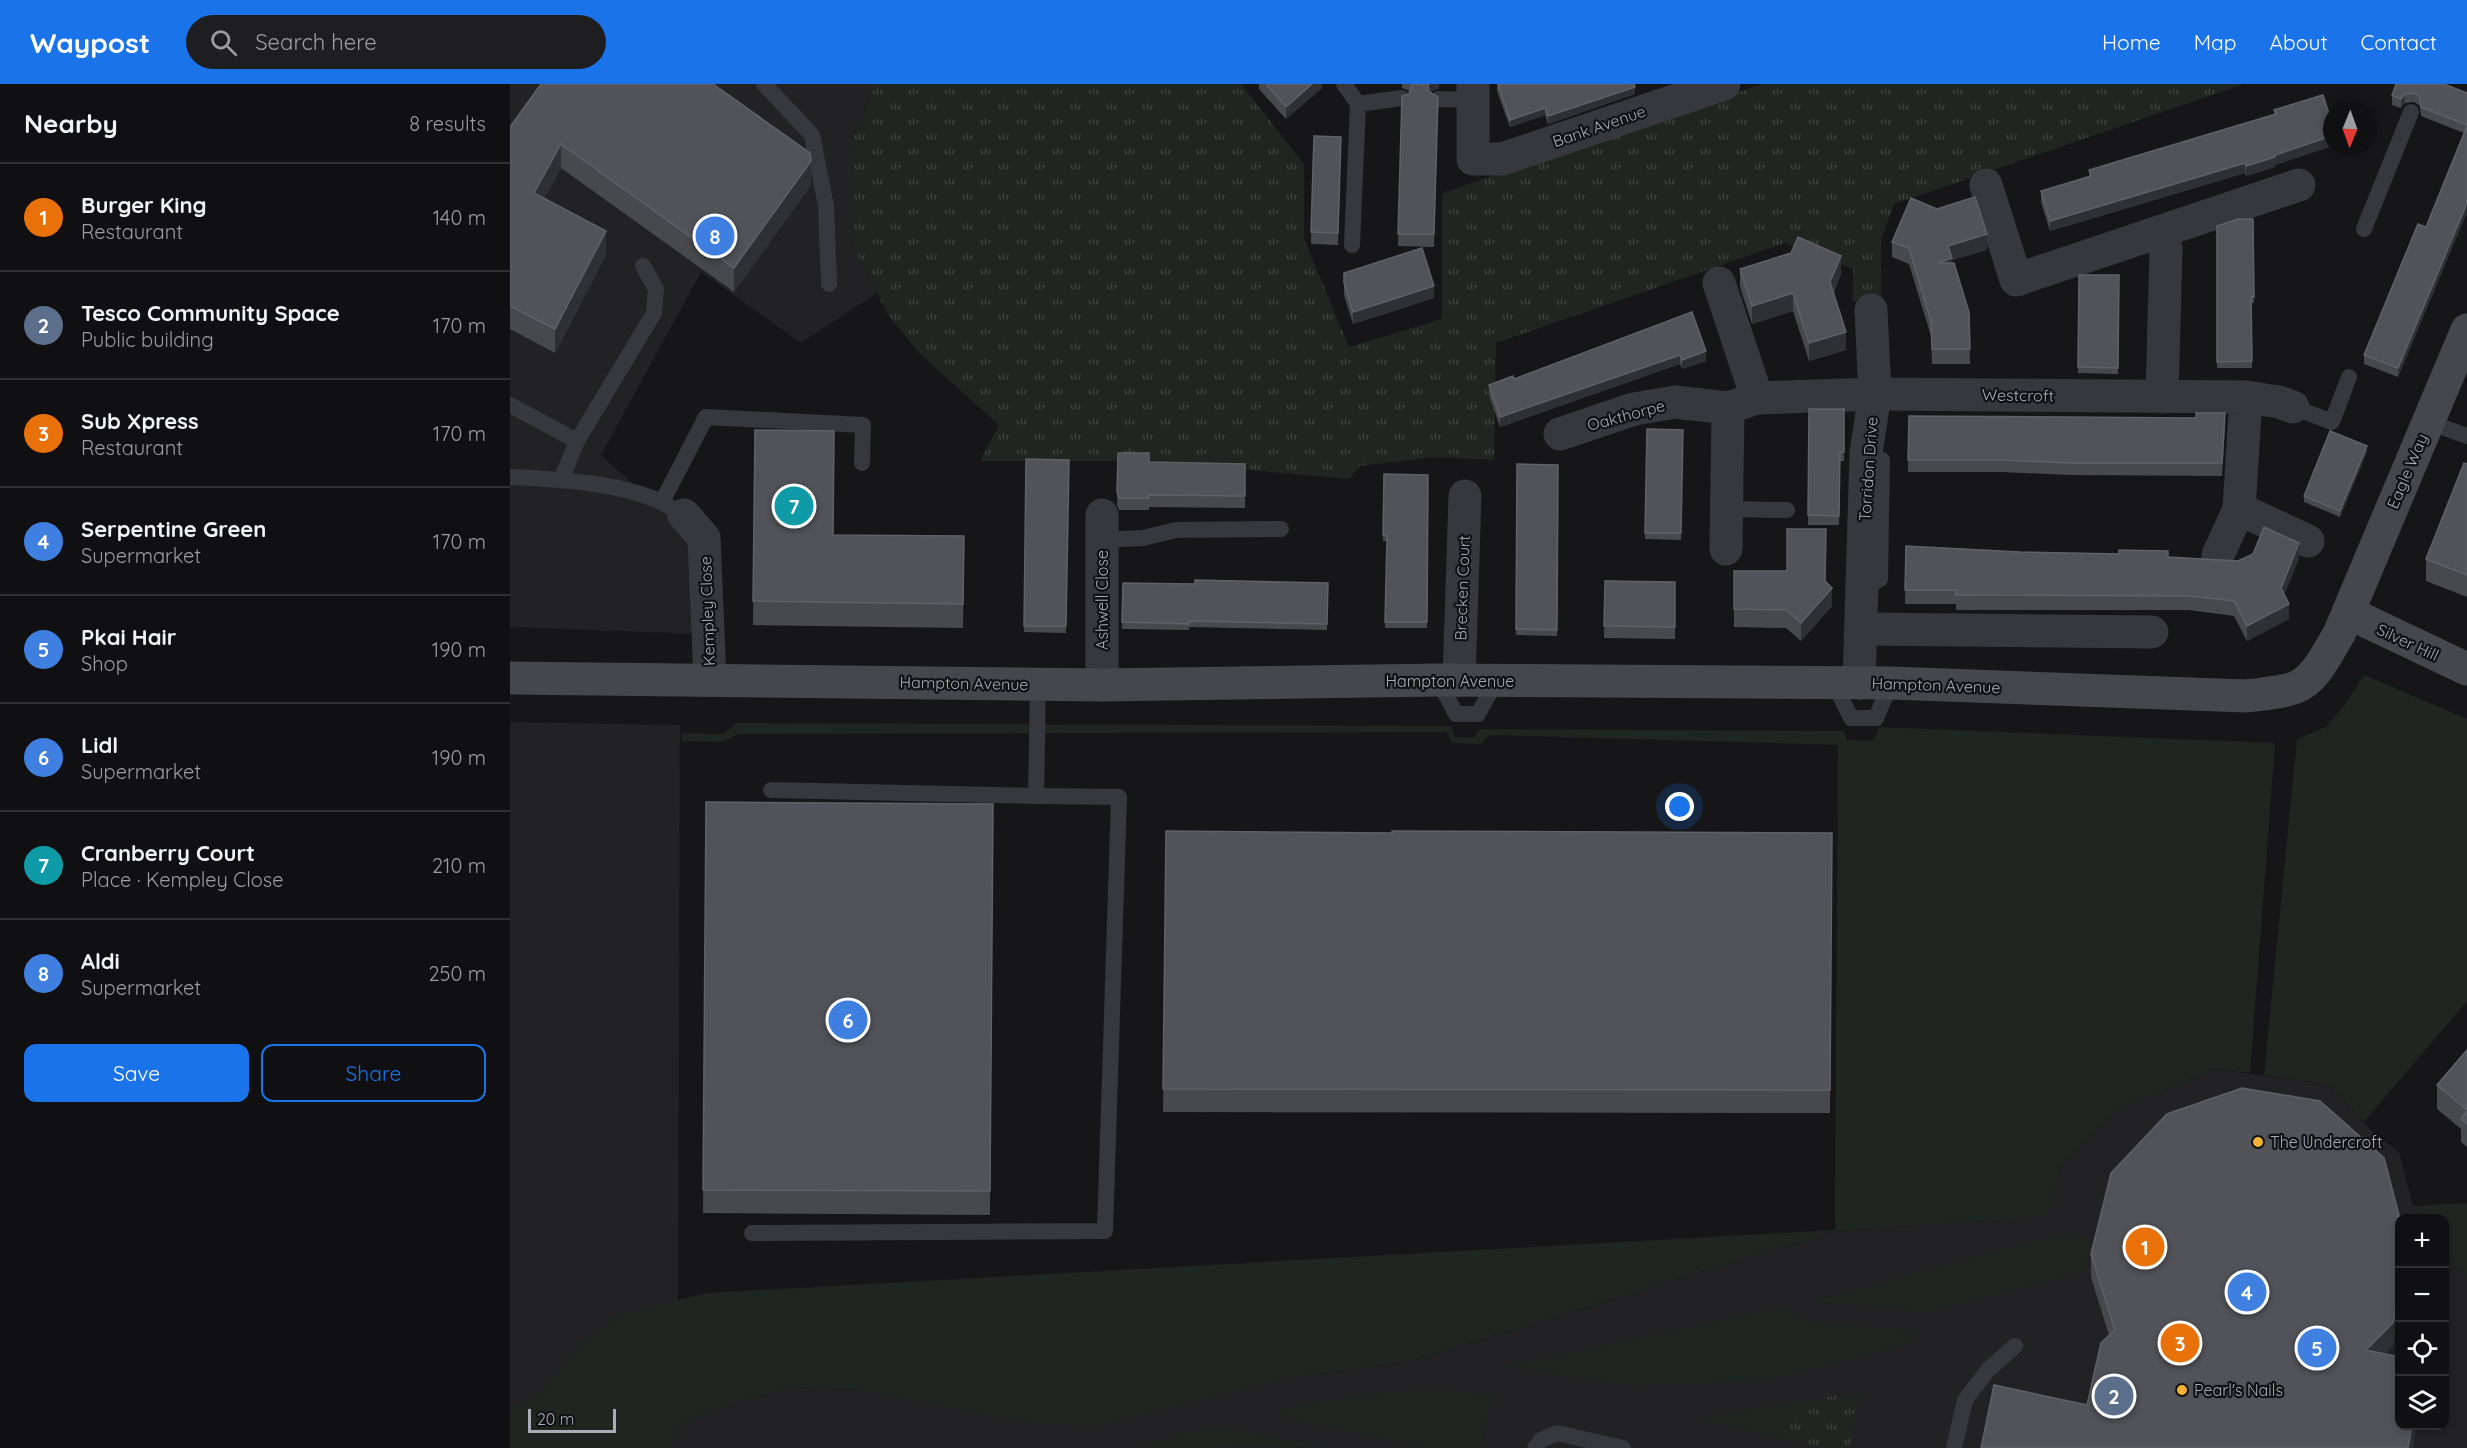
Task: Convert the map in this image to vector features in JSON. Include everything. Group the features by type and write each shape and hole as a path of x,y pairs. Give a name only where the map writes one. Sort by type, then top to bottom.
{"street":[{"name":"Bank Avenue","path":"1473,92 1473,159 1502,159 1724,84"},
{"path":"1986,185 2016,280 2299,185"},
{"path":"2160,232 2166,249 2162,397"},
{"path":"1719,283 1743,403 1727,509 1726,549"},
{"name":"Torridon Drive","path":"1861,683 1866,453 1875,394 1871,310"},
{"name":"Eagle Way","path":"2349,613 2467,330"},
{"name":"Westcroft","path":"1875,394 2246,398 2279,402 2293,407"},
{"name":"Oakthorpe","path":"1560,434 1634,409 1675,402 1743,403 1875,394"},
{"path":"2218,555 2239,509 2246,398"},
{"name":"Brecken Court","path":"1449,680 1465,496"},
{"name":"Kempley Close","path":"673,508 704,538 710,679"},
{"path":"2239,509 2308,541"},
{"name":"Ashwell Close","path":"1102,527 1102,685"},
{"name":"Silver Hill","path":"2349,613 2467,669"},
{"name":"Hampton Avenue","path":"510,678 1102,685 1449,680 1861,683 2256,695 2295,688 2316,672 2349,613"},
{"path":"1861,629 2152,632"}],"lane":[{"path":"764,84 812,135 826,207 829,284"},
{"path":"1344,84 1358,104 1352,245"},
{"path":"1438,99 1473,92"},
{"path":"1358,104 1402,98"},
{"path":"2364,229 2411,112"},
{"path":"561,480 578,441 654,313 656,289 643,266"},
{"path":"2293,407 2332,422 2349,377"},
{"path":"510,405 578,441"},
{"path":"510,477 561,480 626,491 673,508 706,417 863,425 862,463"},
{"path":"2428,422 2467,436"},
{"path":"1727,509 1787,510"},
{"path":"1102,527 1143,538 1176,530 1281,529"},
{"path":"1036,796 1038,684"},
{"path":"752,1233 1105,1231 1119,797 771,790"},
{"path":"1954,1448 1965,1400 1988,1370 2015,1346"},
{"path":"1535,1448 1541,1440 1557,1433 1623,1448"}],"shaded area":[{"path":"510,84 875,84 849,147 849,237 877,293 801,343 701,272 601,455 696,541 698,634 510,627"},
{"path":"510,722 680,725 678,1300 680,1423 729,1405 791,1387 858,1390 1287,1379 1411,1361 1835,1231 2047,1217 2061,1166 2119,1110 2213,1069 2327,1084 2375,1134 2399,1152 2413,1206 2418,1214 2395,1214 2395,1430 2449,1430 2449,1258 2467,1278 2467,1448 510,1448"}],"green space":[{"path":"875,84 1241,84 1304,164 1304,239 1349,347 1442,319 1442,193 1762,84 2244,84 1894,204 1881,240 1881,300 1853,301 1853,269 1785,243 1496,343 1494,460 1436,457 1360,466 1349,479 1148,461 980,461 999,425 919,353 887,313 849,237 849,147"},
{"path":"2364,675 2467,719 2467,1001 2364,1122 2327,1084 2264,1075 2297,739 2326,727 2346,703"},
{"path":"736,723 1451,726 1455,738 1475,737 1479,729 1844,731 1847,740 1873,741 1879,727 2275,743 2250,1073 2213,1069 2119,1110 2061,1166 2048,1217 1835,1231 1411,1361 1287,1379 1093,1427 1018,1422 858,1390 792,1387 729,1405 680,1423 670,1448 510,1448 510,1411 540,1393 580,1345 621,1314 708,1293 1835,1230 1838,745 1489,735 1481,744 1452,743 1447,732 738,734 723,742 682,741 682,733 724,734"},
{"path":"2467,1203 2467,1278 2449,1258 2449,1214 2418,1214 2413,1206"},
{"path":"2073,1233 2091,1242 2083,1272 1930,1313 1812,1301 2054,1235"},
{"path":"1789,1305 1797,1320 1921,1331 1922,1338 1878,1353 1766,1381 1630,1386 1517,1369 1509,1365"},
{"path":"1440,1389 1493,1395 1480,1448 1426,1448 1277,1417 1278,1411 1338,1398"},
{"path":"1860,1393 1849,1448 1822,1448 1780,1439 1785,1403"},
{"path":"1785,1403 1780,1439 1694,1418"},
{"path":"1212,1425 1325,1446 1134,1448"}],"building":[{"path":"541,84 713,84 810,153 811,161 734,268 561,144 534,193 606,231 555,329 510,306 510,127"},
{"path":"1266,84 1312,84 1286,107"},
{"path":"1412,84 1429,84 1429,92 1438,97 1434,234 1398,234 1402,96 1409,94"},
{"path":"1498,84 1634,84 1635,87 1548,116 1545,108 1510,120"},
{"path":"2396,84 2444,84 2467,93 2467,125 2421,107 2420,97 2414,93 2405,94 2401,99 2392,95"},
{"path":"2323,95 2325,102 2323,102 2323,139 2246,166 2245,163 2050,221 2041,191 2091,176 2089,170 2276,114 2274,110"},
{"path":"2467,126 2467,203 2398,368 2364,355 2418,224 2426,227"},
{"path":"1314,136 1341,137 1338,233 1311,232"},
{"path":"1975,197 1987,234 1948,246 1952,258 1938,263 1954,263 1969,312 1970,349 1932,349 1931,321 1909,248 1892,242 1911,198 1937,209"},
{"path":"2238,219 2253,219 2252,361 2217,362 2217,226"},
{"path":"1798,237 1841,256 1830,282 1846,332 1809,343 1793,293 1752,306 1740,269 1791,253"},
{"path":"1422,248 1434,286 1353,312 1344,283 1344,273"},
{"path":"2079,275 2119,275 2118,368 2078,367"},
{"path":"1692,312 1706,351 1682,360 1680,355 1500,417 1489,385 1513,376 1514,379"},
{"path":"1809,409 1844,409 1844,452 1840,452 1839,516 1808,515"},
{"path":"2196,413 2225,413 2222,463 1908,460 1909,416 2196,418"},
{"path":"1647,429 1683,430 1681,533 1645,533"},
{"path":"755,430 834,431 833,535 964,536 963,604 753,601"},
{"path":"2330,431 2367,446 2340,511 2304,496"},
{"path":"1118,453 1149,453 1149,462 1245,464 1245,496 1149,495 1149,498 1119,498 1117,492"},
{"path":"1026,459 1069,460 1066,626 1024,626"},
{"path":"2464,463 2467,464 2467,575 2426,559"},
{"path":"1517,464 1558,465 1557,630 1516,629"},
{"path":"1384,474 1428,475 1427,622 1385,622 1387,535 1383,535"},
{"path":"2264,527 2299,543 2281,588 2289,604 2247,626 2234,601 2189,596 1956,595 1956,590 1905,590 1906,546 2119,554 2119,550 2168,551 2168,557 2238,561 2253,554"},
{"path":"1787,529 1826,529 1825,581 1832,588 1801,623 1786,610 1734,609 1734,571 1787,571"},
{"path":"1195,580 1328,583 1327,624 1122,622 1123,583 1195,584"},
{"path":"1605,581 1675,582 1675,627 1604,626"},
{"path":"706,802 993,804 990,1191 703,1190"},
{"path":"1166,831 1832,833 1830,1090 1163,1089"},
{"path":"2467,1050 2467,1110 2437,1085"},
{"path":"2242,1088 2320,1101 2384,1158 2399,1214 2395,1214 2395,1312 2393,1323 2366,1350 2395,1356 2395,1430 2411,1430 2408,1448 1981,1448 1994,1385 2087,1405 2101,1343 2115,1330 2091,1254 2111,1173 2167,1114"},
{"path":"2467,1111 2467,1124 2461,1119"}],"place":[{"name":"Aldi","path":"715,236"},
{"name":"Cranberry Court","path":"794,506"},
{"name":"Lidl","path":"848,1020"},
{"name":"The Undercroft","path":"2258,1142"},
{"name":"Burger King","path":"2145,1247"},
{"name":"Serpentine Green","path":"2247,1292"},
{"name":"Sub Xpress","path":"2180,1343"},
{"name":"Pkai Hair","path":"2317,1348"},
{"name":"Pearl's Nails","path":"2182,1390"},
{"name":"Tesco Community Space","path":"2114,1396"}]}
